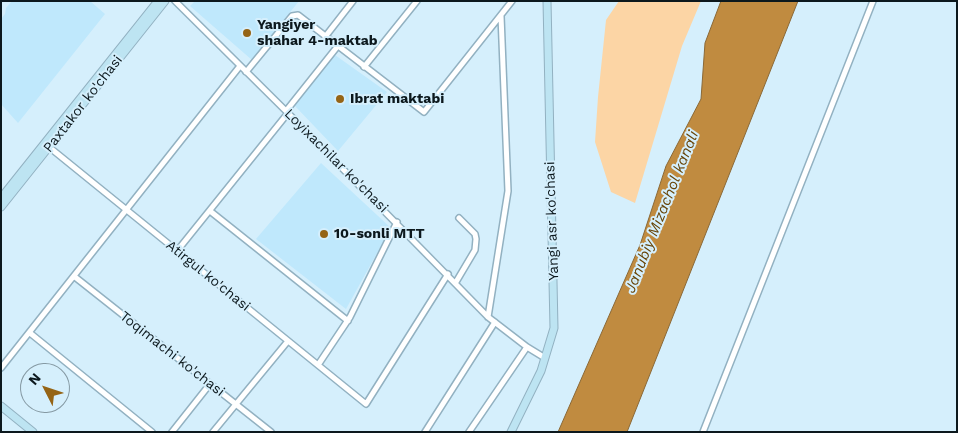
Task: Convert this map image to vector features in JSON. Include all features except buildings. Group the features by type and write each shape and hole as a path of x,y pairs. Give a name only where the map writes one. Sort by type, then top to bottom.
{"main road":[{"name":"Paxtakor ko'chasi","path":"1,198 158,1"},
{"name":"Paxtakor ko'chasi","path":"1,207 165,1"},
{"name":"Yangi asr ko'chasi","path":"511,432 541,372 554,328 548,1"},
{"path":"1,406 33,432"}],"street":[{"name":"Loyixachilar ko'chasi","path":"174,1 397,222 488,317 527,347 545,358"},
{"path":"325,37 353,1"},
{"path":"364,67 417,1"},
{"path":"703,432 873,1"},
{"path":"246,72 294,15 298,15 424,112 501,16 509,2"},
{"path":"488,317 508,191 501,16"},
{"path":"177,251 337,46"},
{"path":"1,368 75,277 240,66"},
{"name":"Atirgul ko'chasi","path":"49,147 366,404 448,274"},
{"path":"210,211 348,321"},
{"path":"456,282 475,250 476,239 475,234 459,218"},
{"path":"318,365 348,321 397,222"},
{"name":"Toqimachi ko'chasi","path":"75,277 270,432"},
{"path":"425,432 495,322"},
{"path":"30,333 152,432"},
{"path":"213,432 288,340"},
{"path":"469,432 527,347"},
{"path":"172,432 210,384"}],"shaded area":[{"path":"12,1 90,1 105,14 18,123 1,104 1,19"},
{"name":"Yangiyer shahar 4-maktab","path":"195,1 299,1 252,60 190,6"},
{"path":"619,1 701,1 682,46 635,203 611,192 595,142 606,20"},
{"name":"Ibrat maktabi","path":"335,55 387,92 338,151 294,105"},
{"name":"10-sonli MTT","path":"321,163 391,228 346,309 256,239"}],"water":[{"name":"Janubiy Mizachol kanali","path":"721,1 798,1 627,432 558,432 640,245 666,166 701,99 705,43"}],"place":[{"name":"Yangiyer shahar 4-maktab","path":"247,33"},
{"name":"Ibrat maktabi","path":"340,99"},
{"name":"10-sonli MTT","path":"324,234"}]}
